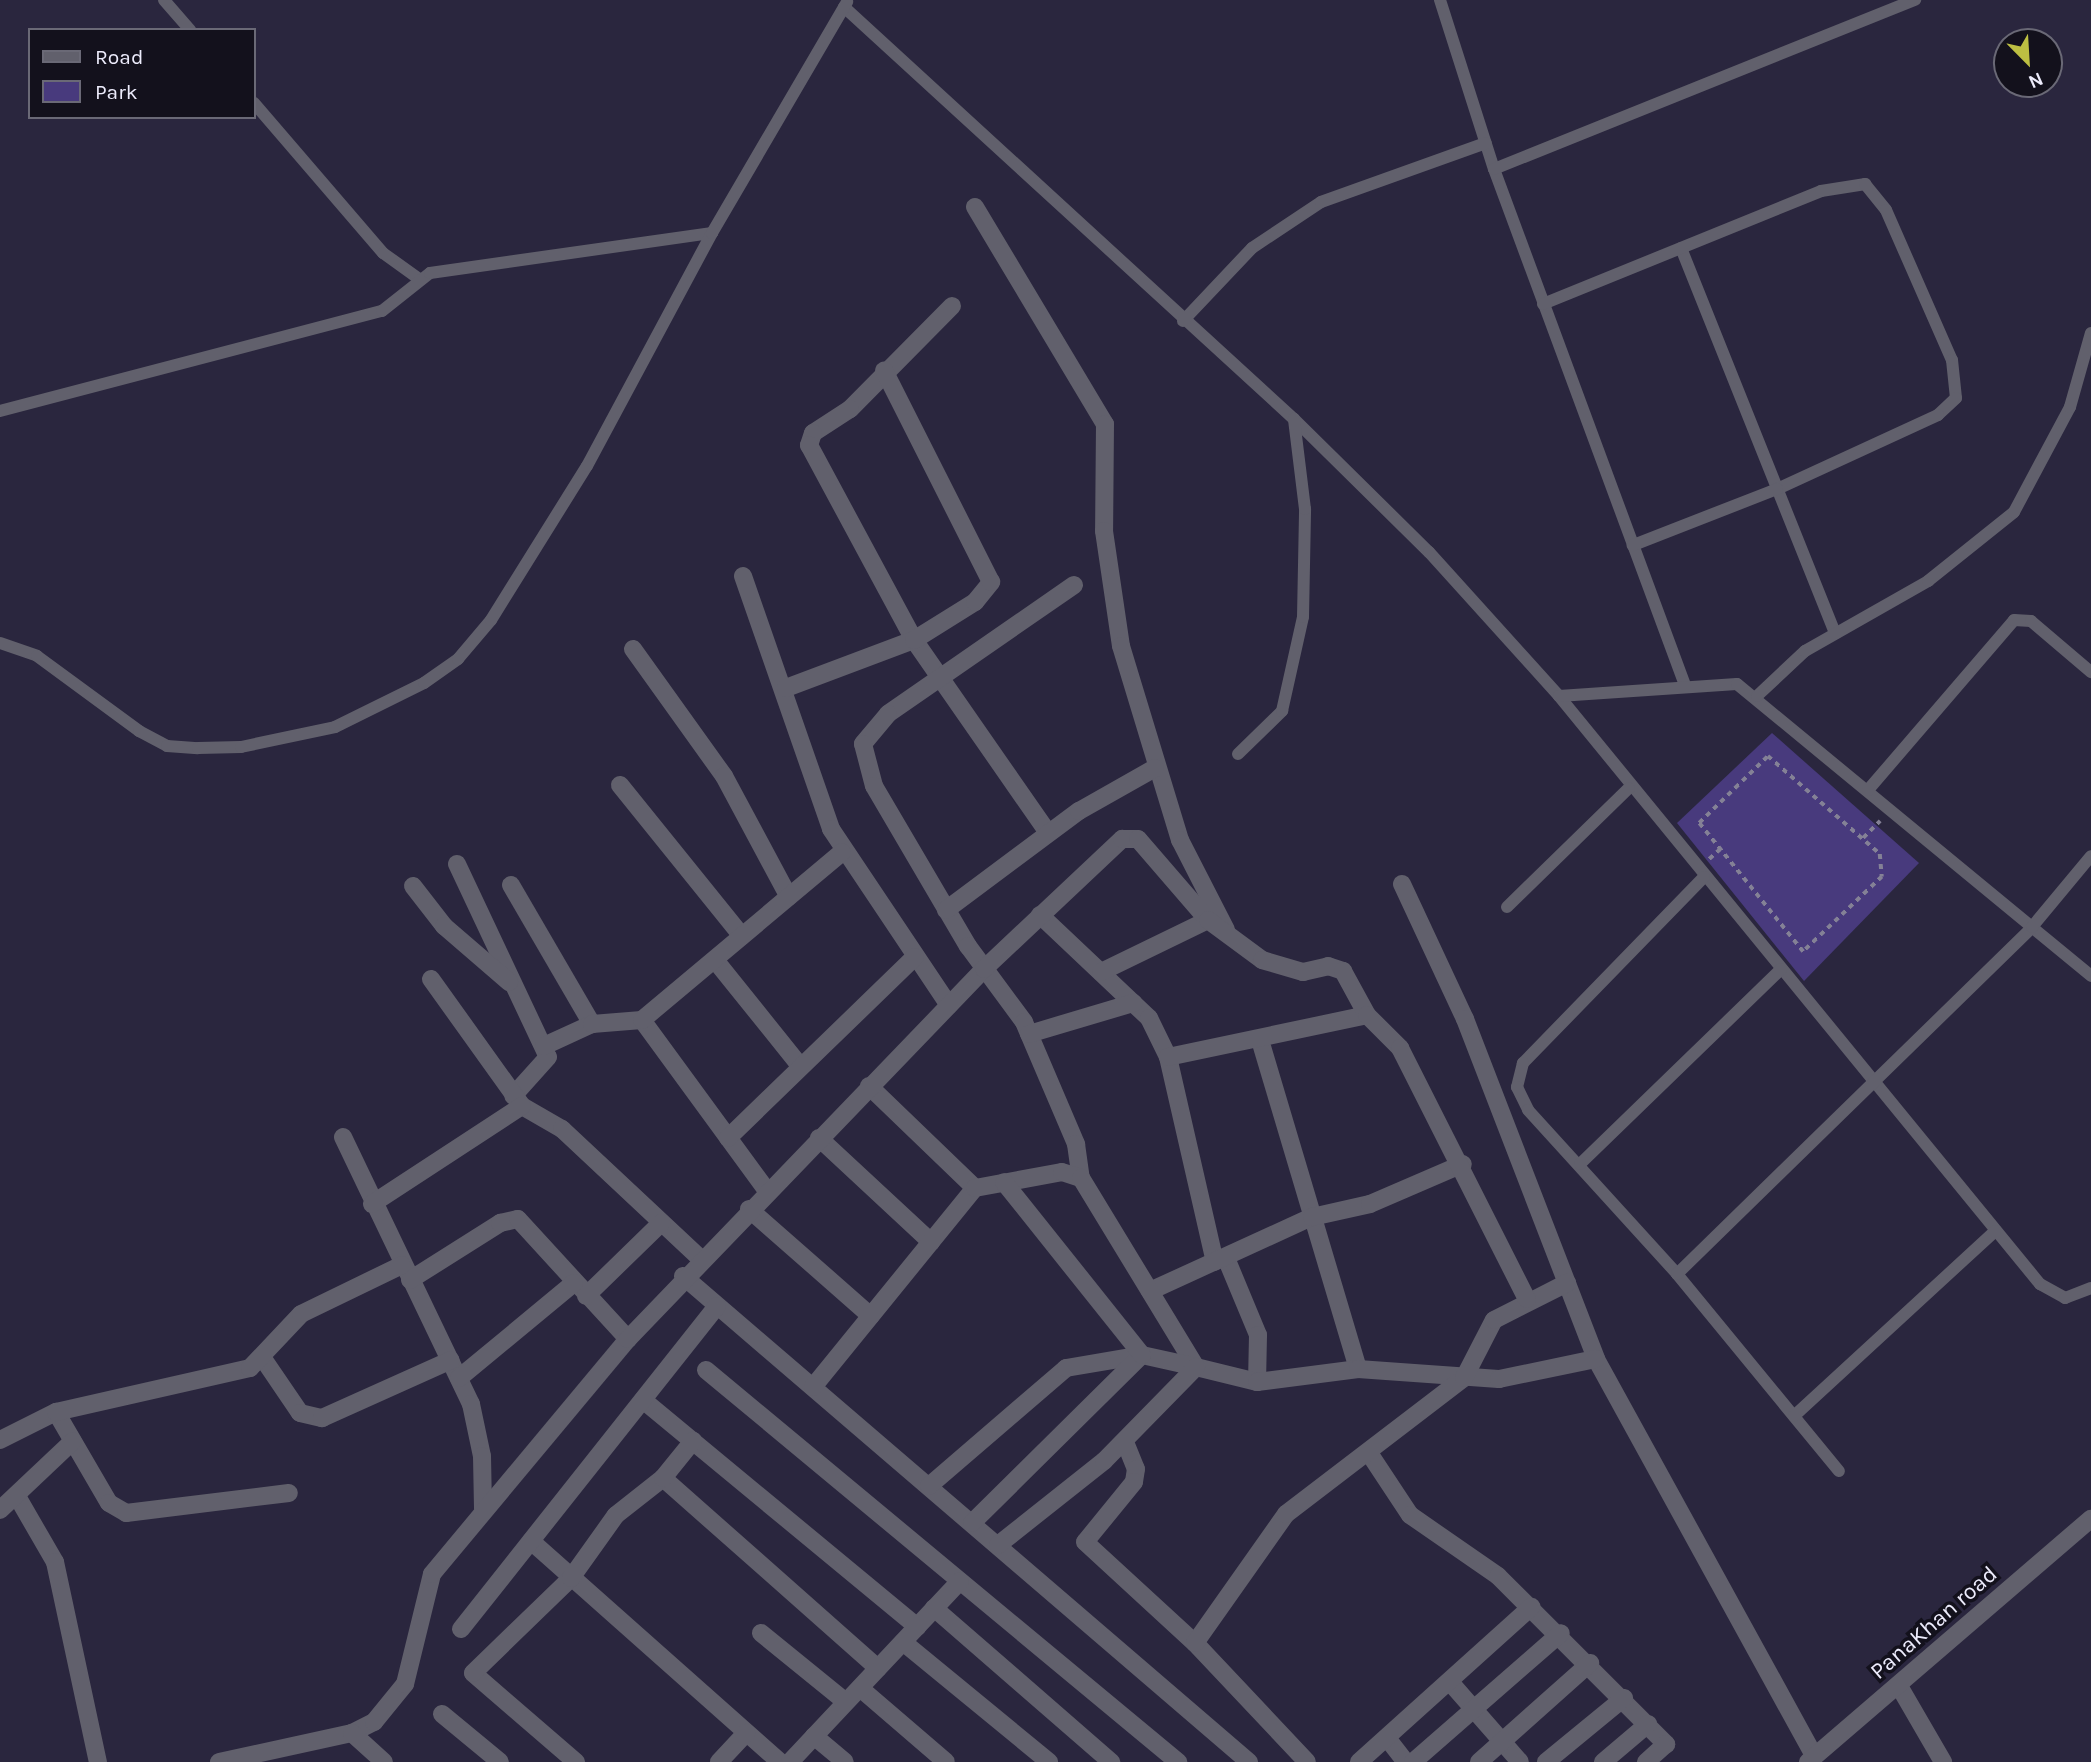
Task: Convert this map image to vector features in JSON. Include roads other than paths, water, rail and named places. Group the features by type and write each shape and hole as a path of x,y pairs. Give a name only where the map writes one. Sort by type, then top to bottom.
{"street":[{"path":"975,207 1105,424 1108,575 1155,768 1180,840 1231,940"},
{"path":"952,306 884,370 850,409 813,433 809,445 914,640 1048,833"},
{"path":"786,688 914,640 982,597 990,571 884,370"},
{"path":"743,576 786,688 842,852 949,1005"},
{"path":"1074,585 940,676 870,730 863,744 874,786 946,909 1030,1034 1076,1144 1081,1178 1196,1367"},
{"path":"633,649 724,776 789,897"},
{"path":"946,909 1048,833 1155,768"},
{"path":"620,785 743,936"},
{"path":"219,1762 352,1733 374,1722 405,1684 432,1574 483,1509 628,1339 683,1276 984,969 1040,915 1130,836 1208,920 1231,940 1283,968 1337,966 1367,1015 1400,1048 1463,1164 1485,1224 1527,1299"},
{"path":"544,1046 592,1024 642,1020 842,852"},
{"path":"372,1204 517,1101 546,1065 544,1046 457,864"},
{"path":"1402,884 1465,1019 1596,1359 1811,1759"},
{"path":"511,885 592,1024"},
{"path":"413,886 444,926 517,989"},
{"path":"1040,915 1149,1018 1168,1057 1221,1260 1258,1335 1257,1382"},
{"path":"1101,972 1208,920"},
{"path":"728,1138 915,957"},
{"path":"715,960 802,1067"},
{"path":"431,979 517,1101 562,1129 701,1259"},
{"path":"1030,1034 1133,1003"},
{"path":"1168,1057 1260,1040 1367,1015"},
{"path":"642,1020 767,1191"},
{"path":"1260,1040 1358,1369"},
{"path":"869,1086 975,1188"},
{"path":"343,1137 372,1204 459,1378 479,1437 483,1509"},
{"path":"819,1138 931,1242"},
{"path":"1150,1291 1312,1217 1370,1204 1463,1164"},
{"path":"813,1387 975,1188 1062,1172 1081,1178"},
{"path":"1004,1182 1142,1355"},
{"path":"749,1209 871,1316"},
{"path":"0,1440 56,1412 230,1376 264,1360 301,1314 406,1273 500,1223 518,1219 580,1290 628,1339"},
{"path":"459,1378 580,1290 661,1223"},
{"path":"683,1276 1249,1762"},
{"path":"1195,1643 1286,1514 1464,1378 1494,1321 1527,1299 1567,1283"},
{"path":"461,1629 717,1306"},
{"path":"929,1486 1050,1377 1090,1362 1142,1355 1257,1382 1358,1369 1464,1378 1527,1376 1596,1359"},
{"path":"972,1523 1142,1355"},
{"path":"264,1360 300,1413 322,1418 452,1360"},
{"path":"998,1545 1125,1442 1196,1367"},
{"path":"706,1370 1178,1762"},
{"path":"643,1400 917,1627"},
{"path":"56,1412 109,1503 126,1513 289,1493"},
{"path":"0,1510 18,1498 73,1441"},
{"path":"576,1762 473,1673 571,1578 616,1515 663,1478 692,1441"},
{"path":"1125,1442 1136,1469 1134,1482 1085,1542 1195,1643 1307,1762"},
{"path":"1369,1453 1410,1515 1561,1633 1667,1744 1646,1762"},
{"path":"663,1478 878,1668"},
{"path":"18,1498 55,1562 98,1762"},
{"name":"PanaKhan road","path":"1811,1759 2091,1519"},
{"path":"531,1541 780,1762"},
{"path":"790,1762 960,1581"},
{"path":"1359,1762 1531,1607"},
{"path":"934,1608 1111,1762"},
{"path":"761,1633 846,1702"},
{"path":"1413,1762 1561,1633"},
{"path":"903,1642 1049,1762"},
{"path":"1479,1762 1590,1663"},
{"path":"1450,1682 1520,1762"},
{"path":"1899,1686 1943,1762"},
{"path":"860,1688 946,1762"},
{"path":"1546,1762 1624,1698"},
{"path":"442,1714 499,1762"},
{"path":"1604,1762 1648,1724"},
{"path":"352,1733 384,1762"},
{"path":"719,1762 746,1733"},
{"path":"814,1736 845,1762"},
{"path":"1387,1738 1406,1762"},
{"path":"1621,1747 1637,1762"}],"lane":[{"path":"164,0 188,28"},
{"path":"1440,0 1494,169 1685,685"},
{"path":"1876,0 1882,13"},
{"path":"1494,169 1915,0"},
{"path":"0,643 37,656 167,746 241,747 335,727 424,683 458,659 491,620 587,466 712,233 846,4 1183,321 1294,419 1429,552 1559,696 1629,789 1875,1082 1995,1231 2053,1295 2081,1296 2091,1288"},
{"path":"256,105 383,253 419,279"},
{"path":"1183,321 1252,248 1290,220 1358,186 1486,143"},
{"path":"1543,304 1821,191 1865,184 1886,210 1952,360 1956,398 1938,415 1777,489 1633,545"},
{"path":"0,411 382,312 403,300 419,279 712,233"},
{"path":"1681,248 1835,632"},
{"path":"1757,696 1781,669 1835,632 1928,581 2014,512 2070,407 2091,333"},
{"path":"1238,754 1282,711 1303,617 1305,509 1294,419"},
{"path":"1868,790 2014,620 2031,621 2091,671"},
{"path":"1559,696 1685,685 1737,684 1757,696 2091,976"},
{"path":"1507,907 1629,789"},
{"path":"1677,1274 2032,927 2091,856"},
{"path":"1704,877 1516,1078 1528,1110 1580,1164 1677,1274 1839,1471"},
{"path":"1580,1164 1781,969"},
{"path":"1794,1416 1995,1231"}]}
